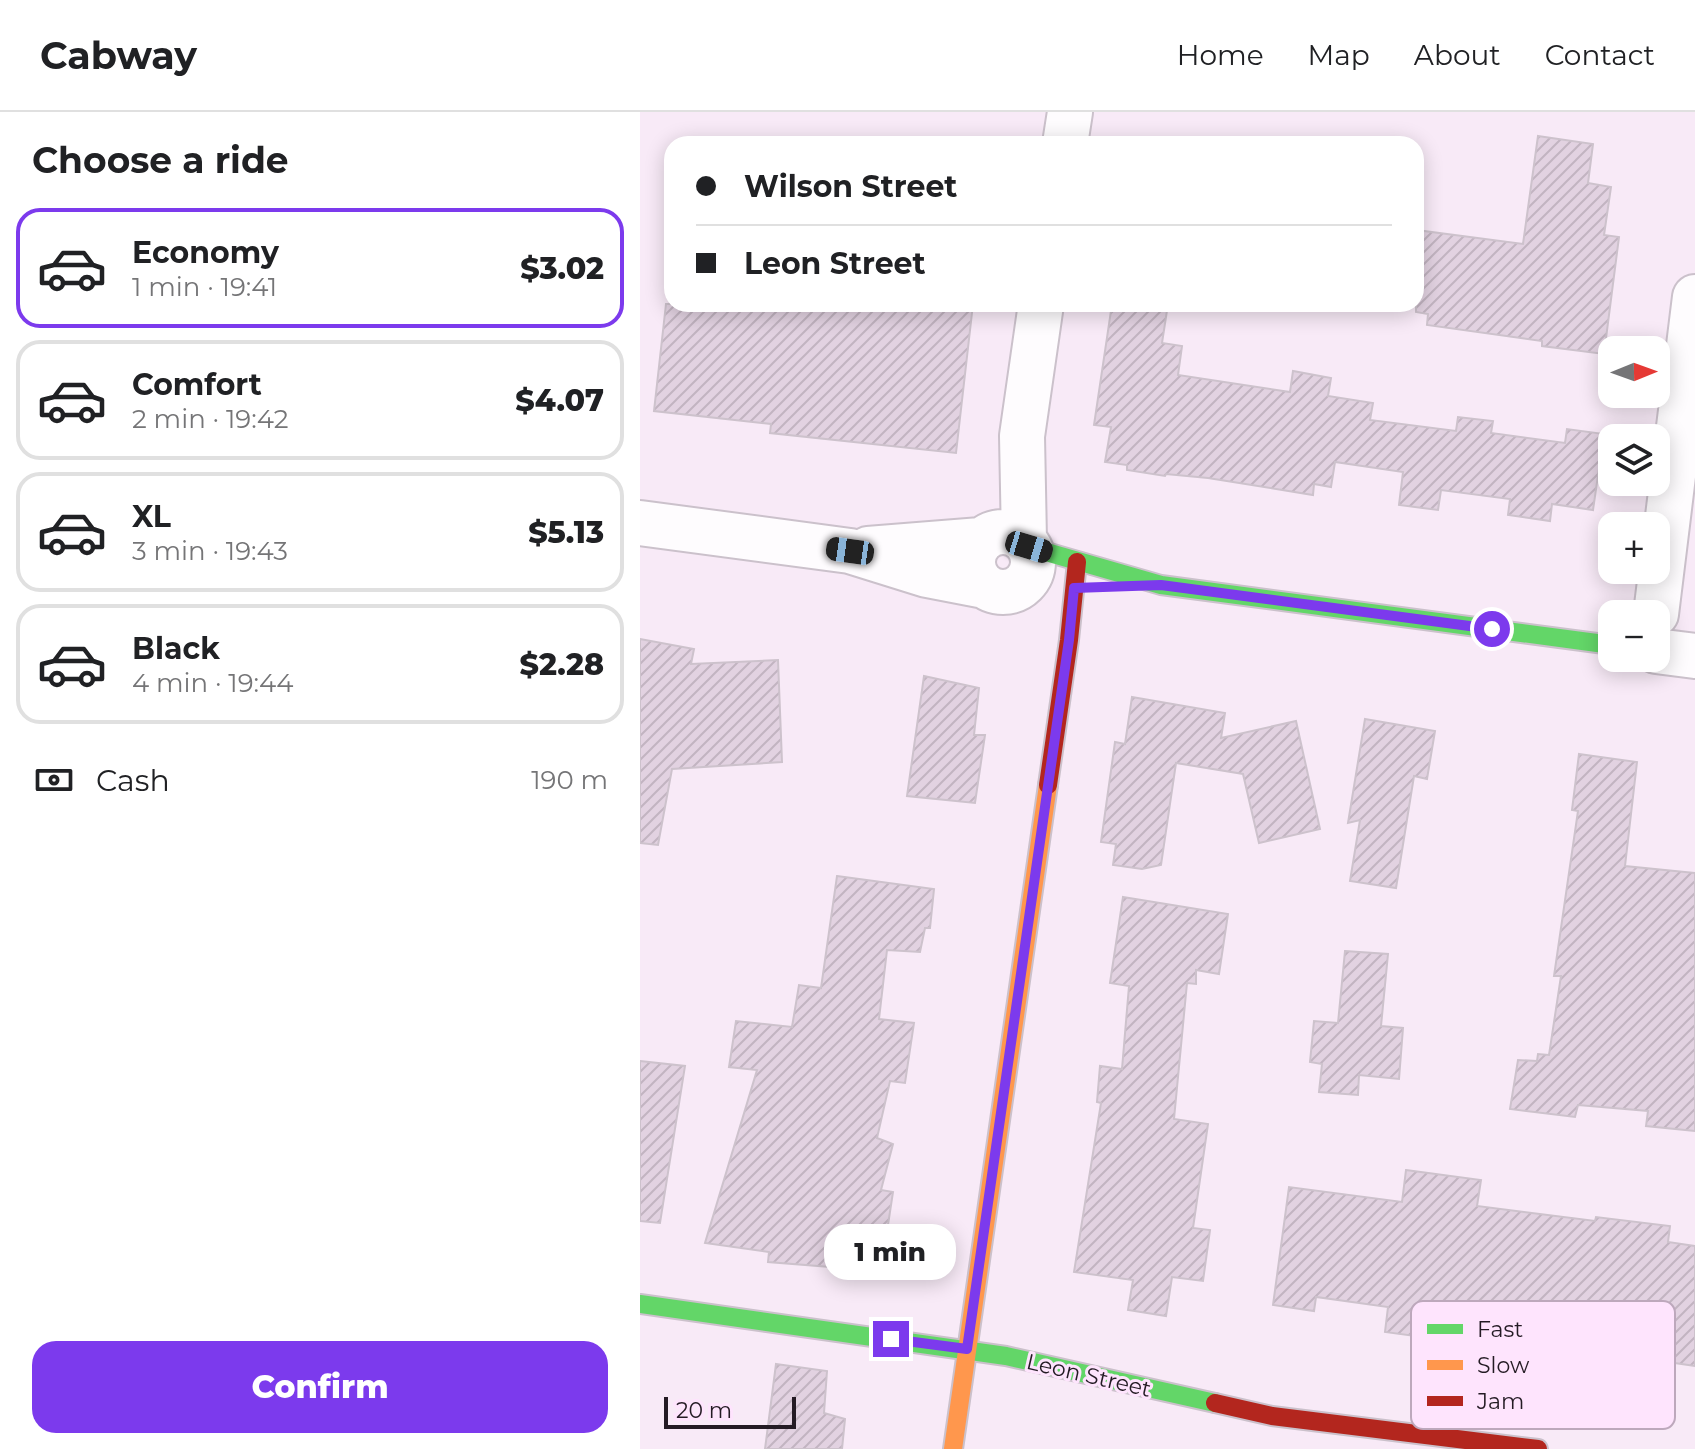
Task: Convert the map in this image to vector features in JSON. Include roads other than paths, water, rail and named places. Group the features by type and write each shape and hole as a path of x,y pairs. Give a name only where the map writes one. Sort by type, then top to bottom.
{"street":[{"path":"1066,136 1070,112"},
{"path":"1658,600 1695,297"},
{"path":"1006,540 1002,486 1022,436 1040,312"},
{"path":"640,523 850,551 927,575 1000,588 1076,575 1598,643"},
{"path":"1000,588 1030,576 1032,556 1006,540"},
{"path":"850,551 1006,540 1076,575"},
{"path":"953,1449 1076,575"},
{"path":"1670,653 1695,656"},
{"name":"Leon Street","path":"640,1304 967,1349 1272,1416 1538,1449"}]}
